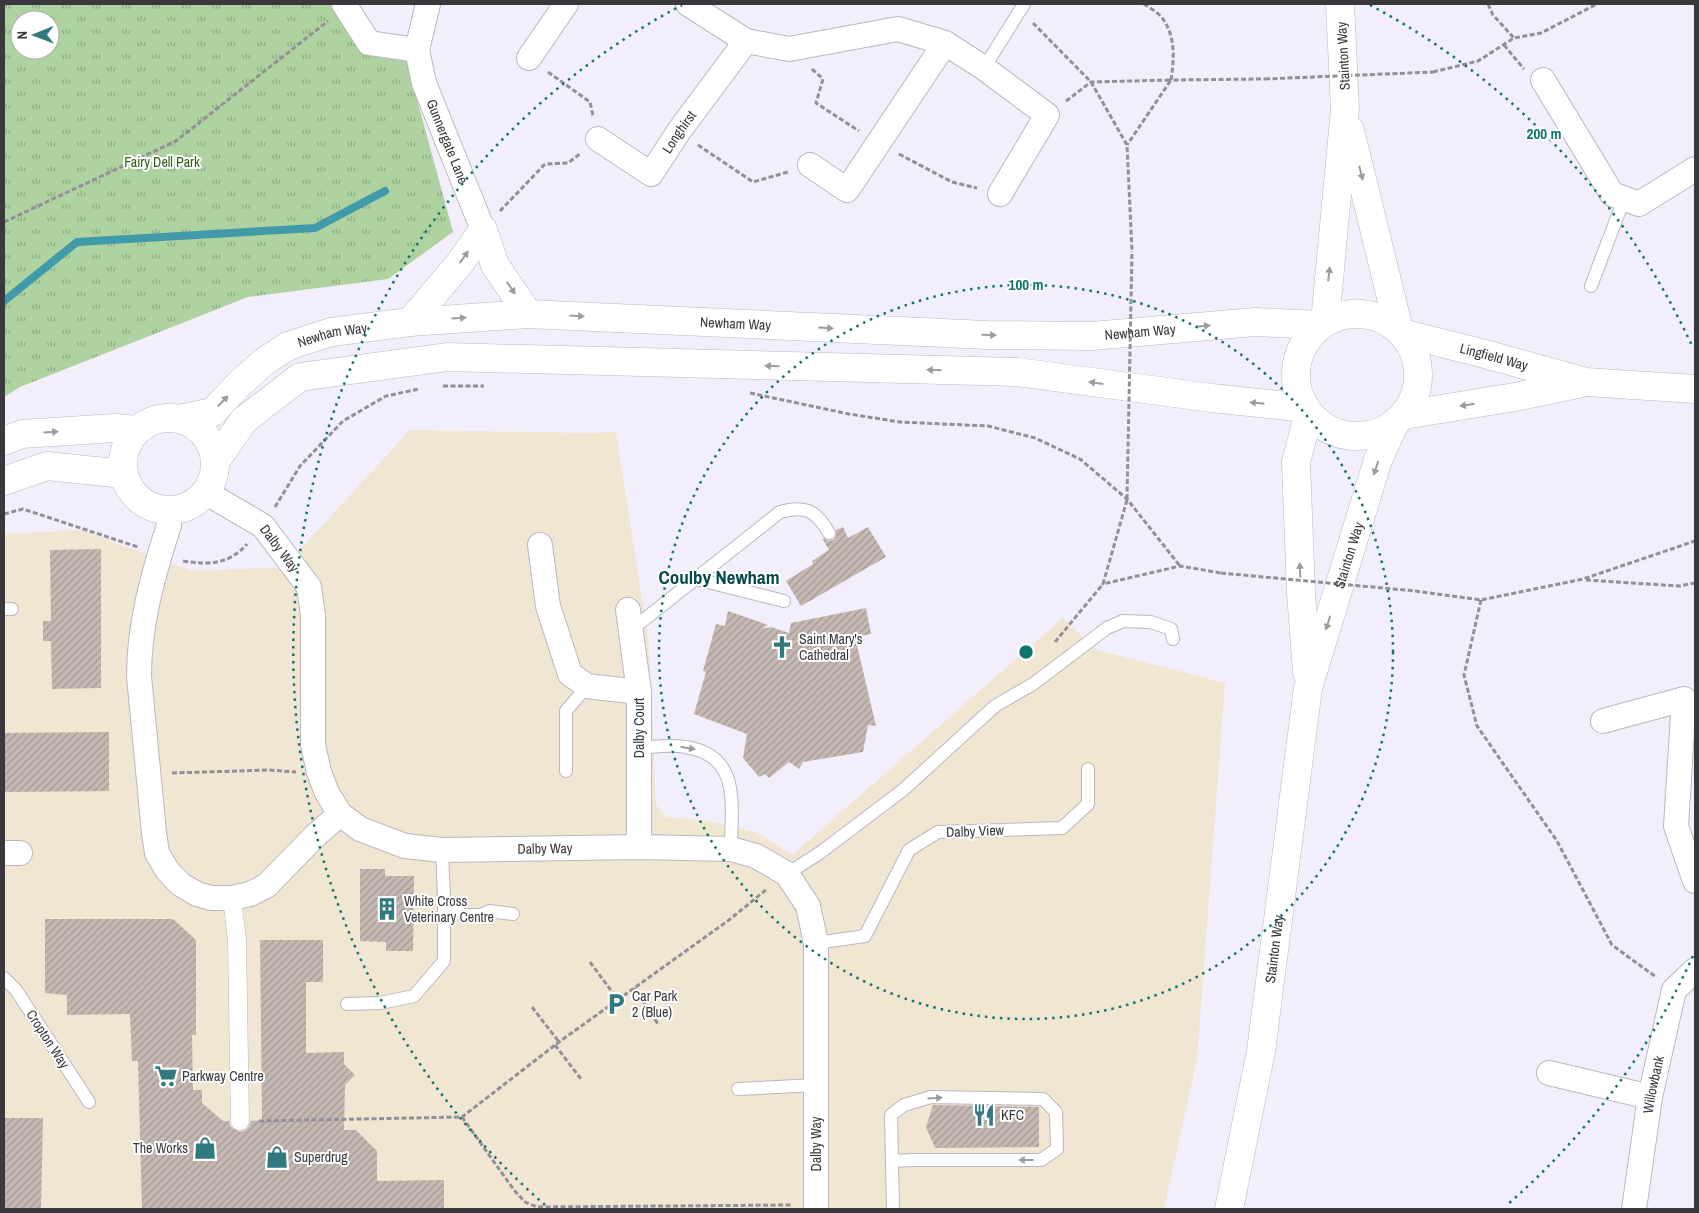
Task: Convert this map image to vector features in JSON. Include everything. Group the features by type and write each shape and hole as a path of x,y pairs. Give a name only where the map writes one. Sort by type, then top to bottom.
{"street":[{"name":"Gunnergate Lane","path":"428,4 417,50 424,83 483,230"},
{"path":"529,58 566,4"},
{"path":"688,4 746,41 789,49 898,29 945,42 984,68 1047,115 1000,194"},
{"name":"Stainton Way","path":"1323,324 1345,109 1340,4"},
{"path":"345,5 369,43 417,50"},
{"name":"Longhirst","path":"598,139 651,174 678,132 746,41"},
{"path":"810,165 847,190 945,42"},
{"path":"1543,80 1612,194 1639,204 1695,168"},
{"name":"Stainton Way","path":"1345,109 1401,331"},
{"path":"483,230 495,265 528,314"},
{"path":"410,322 460,263 483,230"},
{"name":"Newham Way","path":"4,441 22,434 115,428 137,430 151,422 164,418 179,419 212,412 252,372 288,346 332,332 410,322 528,314 986,335 1092,336 1255,322 1323,324"},
{"path":"1363,314 1382,318 1401,331 1412,348 1418,364 1418,382 1414,399 1400,419 1378,433 1359,436 1340,434 1323,426 1307,411 1298,392 1296,373 1299,355 1308,338 1323,324 1343,315 1363,314"},
{"name":"Lingfield Way","path":"1401,331 1586,382 1695,389"},
{"path":"215,462 244,420 300,377 447,357 1017,372 1307,411"},
{"name":"Lingfield Way","path":"1400,419 1586,382"},
{"name":"Stainton Way","path":"1307,411 1296,462 1301,593 1308,688"},
{"path":"137,430 128,443 123,458 124,474 128,484 137,497 150,506 166,510 187,506 205,492 212,478 215,462 213,451 206,437 194,426 179,419"},
{"name":"Stainton Way","path":"1229,1209 1261,1051 1308,688 1378,460 1400,419"},
{"path":"4,481 47,466 124,474"},
{"name":"Dalby Way","path":"205,492 263,526 309,587 313,616 313,745 319,772 327,793 340,814 360,829 405,846 442,850 639,847 731,849 756,856 787,874 808,906 816,943 816,1207"},
{"path":"169,525 144,613 139,650 139,676 157,853 180,884 197,894 211,898 232,898 250,894 266,886 316,835 340,814"},
{"path":"540,546 548,606 570,674 587,686 639,692"},
{"name":"Dalby Court","path":"630,620 639,692 639,847"},
{"path":"1603,721 1684,699 1676,826 1695,881"},
{"path":"232,898 237,940 240,1121"},
{"path":"1674,990 1695,970"},
{"name":"Willowbank","path":"1634,1209 1650,1097 1674,990"},
{"path":"1549,1073 1650,1097"}],"lane":[{"path":"984,68 1022,7"},
{"path":"1591,286 1624,198"},
{"path":"630,620 696,579 780,512 792,508 808,510 823,522 829,533"},
{"path":"696,579 784,601"},
{"path":"787,874 821,852 903,790 995,706 1033,684 1107,628 1123,621 1151,622 1171,629 1173,639"},
{"path":"566,770 566,711 587,686"},
{"path":"639,748 685,746 705,752 724,768 732,790 731,849"},
{"name":"Dalby View","path":"816,943 865,936 909,850 938,832 1062,828 1088,804 1088,768"},
{"path":"347,1004 380,1003 414,996 444,961 442,850"},
{"path":"444,899 462,914 481,915 488,911 513,914"},
{"name":"Cropton Way","path":"4,978 16,990 89,1102"},
{"path":"738,1089 816,1085"},
{"path":"892,1162 912,1160 1041,1160 1057,1149 1056,1112 1044,1098 931,1097 904,1105 891,1115 892,1162 893,1209"}],"path":[{"path":"1127,145 1171,80 1174,61 1172,36 1162,17 1144,4"},
{"path":"1488,4 1493,15 1514,38"},
{"path":"1047,115 1092,82 1265,79 1433,72 1478,60 1514,38 1541,33 1597,4"},
{"path":"4,222 176,141 345,5"},
{"path":"1022,7 1092,82 1127,145 1132,251 1127,499 1103,584 1180,566 1221,573 1415,591 1481,600 1583,580 1695,541"},
{"path":"483,230 545,164 568,163 598,139 590,102 529,58"},
{"path":"678,132 753,182 810,165"},
{"path":"436,386 485,386"},
{"path":"4,514 23,509 183,561 209,564 228,559 243,548 263,526 300,466 343,421 386,396 427,388"},
{"path":"742,391 849,414 900,422 988,426 1035,438 1080,459 1127,499 1180,566"},
{"path":"1583,580 1679,586 1695,583"},
{"path":"1481,600 1464,675 1477,726 1557,841 1612,945 1674,990"},
{"path":"148,773 268,770 319,772"},
{"path":"240,1121 462,1118 557,1044 762,894"},
{"path":"590,962 618,1000"},
{"path":"634,988 658,1024"},
{"path":"532,1007 581,1079"},
{"path":"462,1118 514,1190 525,1202 536,1207 816,1207"}],"shaded area":[{"path":"410,430 616,432 649,644 656,805 667,817 710,821 758,833 792,855 1063,618 1097,650 1225,683 1197,1059 1164,1209 4,1209 4,534 80,530 193,571 284,567"}],"green space":[{"name":"Fairy Dell Park","path":"4,4 334,4 405,55 453,232 388,279 248,297 20,387 4,397"}],"building":[{"path":"843,527 848,538 868,527 886,557 801,606 786,581 813,564 812,561 829,550 822,538 829,541 833,540 836,536 836,530"},
{"path":"101,549 101,688 52,689 51,641 43,641 43,621 51,621 50,550"},
{"name":"Saint Mary's Cathedral","path":"866,608 871,634 855,637 876,726 868,725 863,752 803,762 799,769 789,762 769,778 765,774 759,777 743,758 747,734 694,714 706,672 703,671 716,624 725,626 728,611 768,625 762,629 771,627 789,633 791,623"},
{"path":"109,732 109,791 4,792 4,733"},
{"name":"White Cross Veterinary Centre","path":"360,869 385,869 385,876 414,876 413,951 386,951 386,942 360,941"},
{"name":"Parkway Centre","path":"45,919 173,919 196,940 196,1035 192,1035 193,1090 202,1090 202,1103 223,1121 229,1121 231,1127 240,1132 246,1130 251,1121 262,1120 260,940 323,940 323,982 306,982 306,1053 344,1052 344,1064 355,1075 345,1085 344,1130 356,1130 377,1151 377,1181 444,1180 444,1209 142,1209 138,1061 132,1061 130,1014 67,1015 67,995 45,993"},
{"name":"KFC","path":"933,1105 1039,1107 1039,1147 935,1148 926,1127"},
{"path":"4,1118 43,1118 41,1209 4,1209"}],"waterway":[{"path":"4,301 77,242 315,228 385,191"}],"place":[{"name":"Saint Mary's Cathedral","path":"782,647"},
{"name":"White Cross Veterinary Centre","path":"387,909"},
{"name":"Car Park 2 (Blue)","path":"616,1004"},
{"name":"Parkway Centre","path":"166,1076"},
{"name":"KFC","path":"984,1115"},
{"name":"The Works","path":"205,1148"},
{"name":"Superdrug","path":"277,1157"}],"district":[{"name":"Coulby Newham","path":"719,577"}]}
